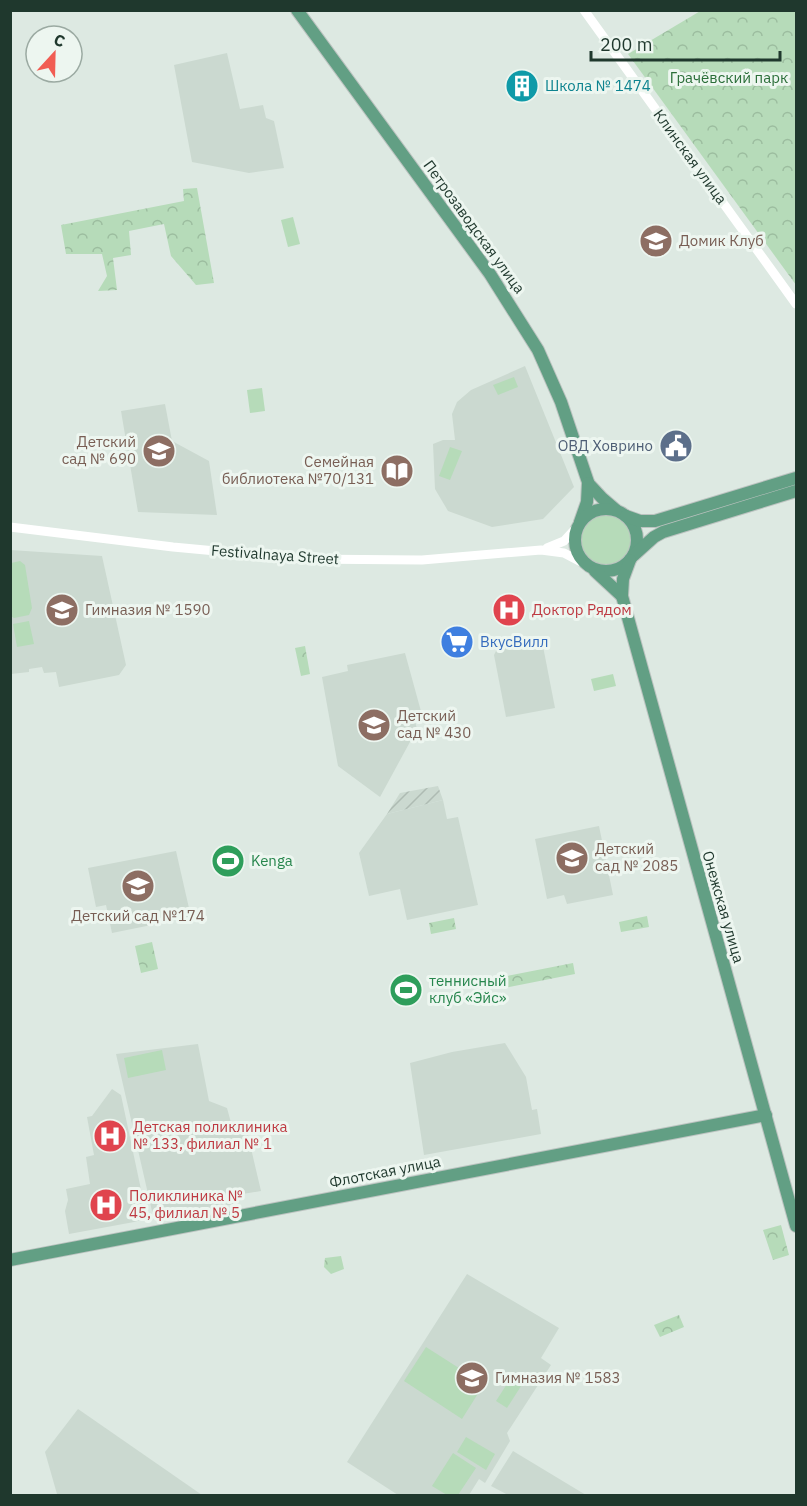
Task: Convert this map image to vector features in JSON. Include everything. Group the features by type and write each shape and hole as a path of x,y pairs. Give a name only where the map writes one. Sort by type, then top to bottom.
{"main road":[{"name":"Петрозаводская улица","path":"297,10 490,274 526,329 553,382 588,482 602,498 621,513"},
{"path":"622,596 587,566 574,546 578,525 586,515 601,509 621,513 640,521 655,521 796,478"},
{"name":"Петрозаводская улица","path":"578,525 587,502 588,482"},
{"path":"587,566 600,572 621,568 658,534 796,491"},
{"path":"621,513 631,521 636,532 637,542 632,558"},
{"name":"Онежская улица","path":"632,558 623,579 622,596 796,1226"},
{"name":"Флотская улица","path":"10,1260 766,1115"}],"street":[{"name":"Клинская улица","path":"584,10 796,304"},
{"name":"Festivalnaya Street","path":"541,550 564,541 578,525"},
{"name":"Festivalnaya Street","path":"10,527 302,559 423,560 541,550 564,553 587,566"}],"shaded area":[{"path":"227,53 240,109 263,105 266,118 274,121 284,168 249,173 192,162 174,65"},
{"path":"525,366 574,487 543,519 492,527 448,511 435,489 433,444 443,440 455,440 452,414 457,402 471,390"},
{"name":"Детский сад № 690","path":"165,404 172,441 209,461 217,515 138,512 121,411"},
{"name":"Гимназия № 1590","path":"10,550 102,556 126,665 119,675 59,687 56,672 44,673 42,667 29,669 29,672 11,674"},
{"path":"542,641 555,708 506,717 494,655 497,649"},
{"name":"Детский сад № 430","path":"405,653 422,715 414,717 417,729 380,797 338,766 322,677 348,671 347,665"},
{"path":"438,786 443,800 387,814 400,793"},
{"path":"443,800 447,819 458,817 478,905 407,920 400,889 369,896 359,853 387,814"},
{"name":"Детский сад № 2085","path":"599,826 613,895 567,904 564,895 547,899 535,839"},
{"name":"Детский сад №174","path":"176,851 191,917 112,933 106,905 96,907 88,868"},
{"path":"505,1043 526,1077 532,1110 537,1109 541,1134 424,1155 410,1063 452,1052"},
{"path":"198,1044 209,1101 227,1108 233,1130 246,1127 261,1191 237,1195 239,1203 154,1220 116,1054"},
{"path":"112,1089 121,1095 147,1218 69,1234 65,1211 68,1200 66,1189 90,1184 86,1157 94,1155 87,1117 92,1116"},
{"name":"Гимназия № 1583","path":"467,1274 559,1328 541,1358 551,1365 507,1433 510,1441 485,1483 479,1479 469,1495 398,1495 347,1462"},
{"path":"78,1409 202,1495 57,1494 45,1452"},
{"path":"513,1451 586,1495 508,1495 491,1486"}],"green space":[{"name":"Грачёвский парк","path":"702,10 796,11 796,285 628,54"},
{"path":"197,188 214,283 196,285 171,256 164,224 129,231 131,255 113,258 117,290 98,291 107,276 102,254 66,254 61,225 184,201 183,189"},
{"path":"293,217 300,244 288,247 281,220"},
{"path":"514,377 518,387 498,395 493,385"},
{"path":"262,388 265,411 250,413 247,390"},
{"path":"450,447 462,451 450,480 439,476"},
{"path":"601,515 611,515 625,522 632,541 625,560 611,567 601,567 591,563 584,556 580,546 580,536 584,526 591,519"},
{"path":"20,561 25,565 32,608 29,615 14,618 11,616 11,563"},
{"path":"29,621 34,644 17,647 13,624"},
{"path":"305,646 310,674 301,676 295,648"},
{"path":"613,674 616,686 594,691 591,679"},
{"path":"647,916 649,927 621,932 619,922"},
{"path":"454,918 456,929 431,934 429,923"},
{"path":"152,942 158,969 141,973 135,946"},
{"path":"573,963 575,974 504,988 502,977"},
{"path":"162,1050 166,1070 128,1078 124,1058"},
{"path":"781,1225 789,1255 773,1260 763,1230"},
{"path":"341,1256 344,1269 331,1274 324,1267 325,1258"},
{"path":"679,1315 684,1327 660,1337 654,1325"},
{"path":"426,1347 484,1384 462,1419 404,1381"},
{"path":"512,1376 523,1383 507,1408 496,1401"},
{"path":"466,1437 495,1454 486,1470 457,1452"},
{"path":"453,1453 476,1468 458,1495 447,1495 432,1486"}],"place":[{"name":"Школа № 1474","path":"522,86"},
{"name":"Домик Клуб","path":"656,241"},
{"name":"ОВД Ховрино","path":"676,446"},
{"name":"Детский сад № 690","path":"159,451"},
{"name":"Семейная библиотека №70/131","path":"397,471"},
{"name":"Гимназия № 1590","path":"62,610"},
{"name":"Доктор Рядом","path":"509,610"},
{"name":"ВкусВилл","path":"457,642"},
{"name":"Детский сад № 430","path":"374,725"},
{"name":"Детский сад № 2085","path":"572,858"},
{"name":"Kenga","path":"228,861"},
{"name":"Детский сад №174","path":"138,886"},
{"name":"теннисный клуб «Эйс»","path":"406,990"},
{"name":"Детская поликлиника № 133, филиал № 1","path":"110,1136"},
{"name":"Поликлиника № 45, филиал № 5","path":"106,1205"},
{"name":"Гимназия № 1583","path":"472,1378"}]}
